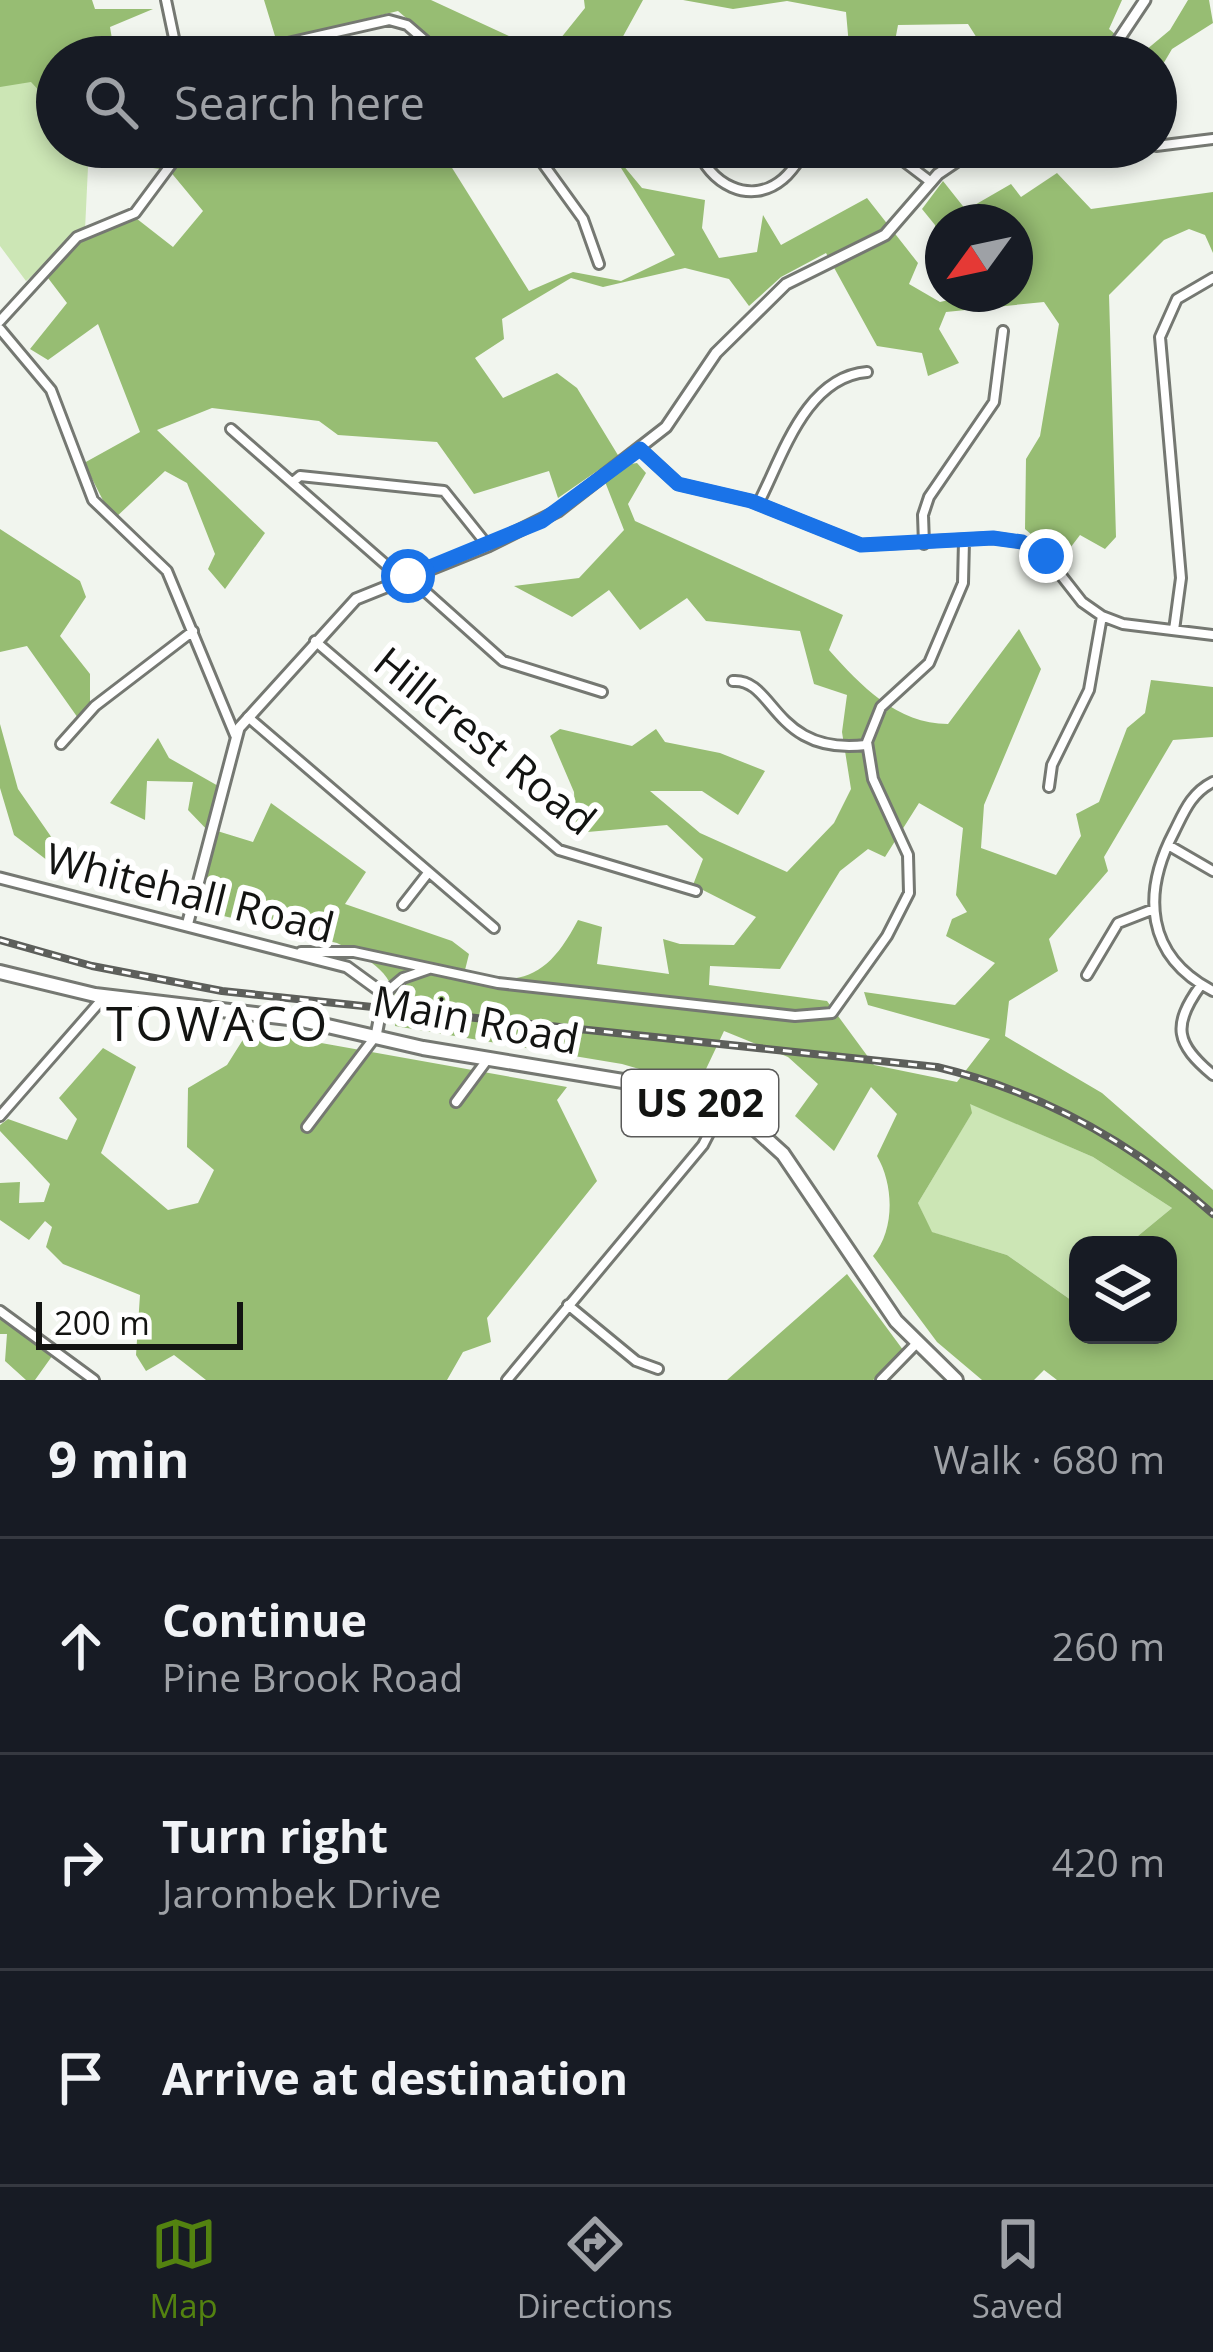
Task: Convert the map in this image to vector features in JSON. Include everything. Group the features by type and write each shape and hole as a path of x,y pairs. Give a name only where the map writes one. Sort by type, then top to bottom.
{"main road":[{"name":"Main Road","path":"0,972 105,996 297,1019 629,1082 721,1110 760,1129 783,1154 916,1344 956,1380"}],"street":[{"path":"166,0 174,36"},
{"path":"1121,36 1145,0"},
{"path":"319,36 389,20 407,25 420,36"},
{"path":"1177,144 1213,139"},
{"path":"169,168 136,213 77,237 0,325 50,390 93,500 166,571 236,735"},
{"path":"546,168 583,219 599,264"},
{"path":"706,168 721,185 746,191 783,179 792,168"},
{"path":"913,168 931,182"},
{"path":"188,922 236,735 247,716 356,598 488,546 558,511 674,418 716,352 787,284 886,235 931,182 950,168"},
{"path":"1174,630 1181,578 1160,337 1174,302 1213,278"},
{"path":"924,544 925,506 998,394 1003,331"},
{"path":"758,504 801,417 842,378 867,372"},
{"path":"231,429 503,662 602,692"},
{"path":"640,449 678,484 758,504 861,545 1008,539 1030,545 1102,616 1123,624 1213,634"},
{"path":"293,482 300,476 444,491 488,546"},
{"path":"301,952 354,952 498,983 810,1017 836,1010 903,911 910,884 908,855 873,779 866,745 880,707 914,681 938,643 963,583 964,541"},
{"path":"1048,787 1052,765 1089,690 1102,616"},
{"path":"61,744 94,706 193,631"},
{"name":"Hillcrest Road","path":"316,641 559,850 696,891"},
{"path":"733,681 753,685 806,739 832,748 866,745"},
{"path":"247,716 494,928"},
{"path":"1213,782 1190,801 1153,877 1154,909 1167,949 1201,985 1213,991"},
{"path":"1167,844 1213,872"},
{"path":"403,905 428,873"},
{"name":"Whitehall Road","path":"0,878 301,952 364,975 384,994"},
{"path":"1087,975 1118,923 1154,909"},
{"path":"307,1127 376,1036 384,994 404,978 430,968"},
{"path":"1201,985 1186,1007 1180,1037 1188,1054 1213,1075"},
{"path":"0,1116 105,996"},
{"path":"456,1102 488,1058"},
{"path":"507,1380 703,1145 721,1110"},
{"path":"568,1305 636,1361 658,1369"},
{"path":"0,1311 94,1380"},
{"path":"881,1380 916,1344"}],"green space":[{"path":"0,0 92,0 95,9 153,9 110,27 112,36 36,36 36,87 31,82 0,87"},
{"path":"264,0 431,0 509,36 427,36 398,11 328,28 329,36 275,36"},
{"path":"584,0 643,0 623,36 562,36 585,8"},
{"path":"683,0 1122,0 1109,29 1117,36 976,36 968,24 898,25 896,36 848,36 846,12 787,1 733,9"},
{"path":"1188,0 1209,0 1213,23 1177,46 1177,36 1163,36"},
{"path":"36,74 36,168 88,168 85,230 26,281 0,246 0,85"},
{"path":"153,168 452,168 529,291 573,272 621,281 675,255 621,168 642,188 705,200 702,228 719,258 757,252 763,215 781,245 867,198 918,263 909,284 925,293 925,312 946,312 939,329 959,363 928,376 922,353 877,346 826,253 781,277 749,306 729,279 685,268 603,287 571,278 502,319 504,339 475,358 503,398 557,373 577,388 624,465 637,463 646,473 628,504 635,521 843,615 829,650 867,689 912,718 948,724 1019,629 1041,669 984,805 981,848 1056,875 1081,836 1076,814 1099,802 1127,728 1145,713 1151,680 1213,687 1213,737 1173,740 1104,857 1108,871 1049,939 1058,971 1009,1001 1005,1036 1102,1093 1213,1190 1213,1380 1057,1380 1044,1370 1034,1380 982,1380 937,1342 873,1256 885,1233 890,1207 887,1180 877,1156 897,1114 871,1087 834,1151 795,1116 818,1084 788,1057 724,1031 698,1086 622,1064 395,1026 395,995 384,974 337,943 73,880 14,835 0,788 0,724 18,789 61,851 199,886 212,835 188,810 193,782 147,781 145,820 110,803 158,738 169,758 220,787 214,830 253,842 271,803 366,872 345,904 452,941 469,954 464,974 503,979 533,973 556,954 578,920 602,927 597,964 669,974 663,939 734,945 756,917 693,885 703,859 667,825 576,833 574,792 550,736 560,729 632,746 656,729 665,742 720,753 765,771 738,815 702,791 650,791 700,833 787,872 834,823 851,789 842,732 847,695 814,684 800,631 706,621 687,598 640,630 609,590 572,617 514,586 579,578 624,530 600,469 558,498 549,471 474,494 437,442 338,435 319,421 212,408 157,430 265,533 225,589 208,569 215,554 187,483 165,471 113,520 84,463 140,432 98,324 48,360 30,349 67,303 48,278 76,237 132,215 173,247 203,211 169,170","holes":["919,803 963,828 956,895 967,912 952,919 946,936 995,963 955,1005 864,992 868,1005 990,1039 957,1082 874,1065 827,1001 709,985 710,966 780,969 840,871 868,849 885,857","970,1104 1093,1157 1172,1208 1138,1236 1177,1236 1177,1344 1069,1344 1069,1299 1007,1255 932,1232 918,1203 972,1113"]},
{"path":"1057,173 1091,209 1213,192 1213,253 1205,235 1189,229 1164,240 1109,295 1116,537 1105,549 1080,535 1061,560 1025,529 1026,459 1040,436 1059,324 1044,302 1033,303 1033,204 976,204 1011,184 1021,197"},
{"path":"943,181 961,204 926,204"},
{"path":"0,529 80,581 86,597 60,636 90,674 90,705 78,718 27,646 0,652"},
{"path":"249,1030 567,1087 557,1100 597,1181 487,1318 491,1342 463,1352 447,1380 206,1380 174,1355 146,1371 136,1355 140,1295 63,1264 46,1247 52,1227 45,1221 29,1240 0,1220 0,1183 20,1182 19,1203 44,1202 50,1184 0,1131 0,1125 8,1119 67,1140 77,1119 59,1098 103,1048 136,1067 101,1153 168,1210 198,1203 214,1170 187,1147 188,1088 227,1065"},
{"path":"969,1103 1093,1157 1172,1208 1138,1236 1069,1236 1069,1299 1007,1255 931,1232 918,1203 971,1114"},
{"path":"847,1274 909,1358 873,1380 727,1380"},
{"path":"0,1312 55,1352 35,1380 26,1380 5,1361 7,1334 0,1334"}],"railway":[{"path":"0,940 92,966 222,991 937,1067 1013,1091 1084,1123 1151,1165 1213,1214"}],"district":[{"name":"TOWACO","path":"218,1024"}],"route":[{"path":"408,576 530,528 640,449 662,474 687,488 751,501 861,545 893,547 993,538 1022,542 1046,556"}]}
